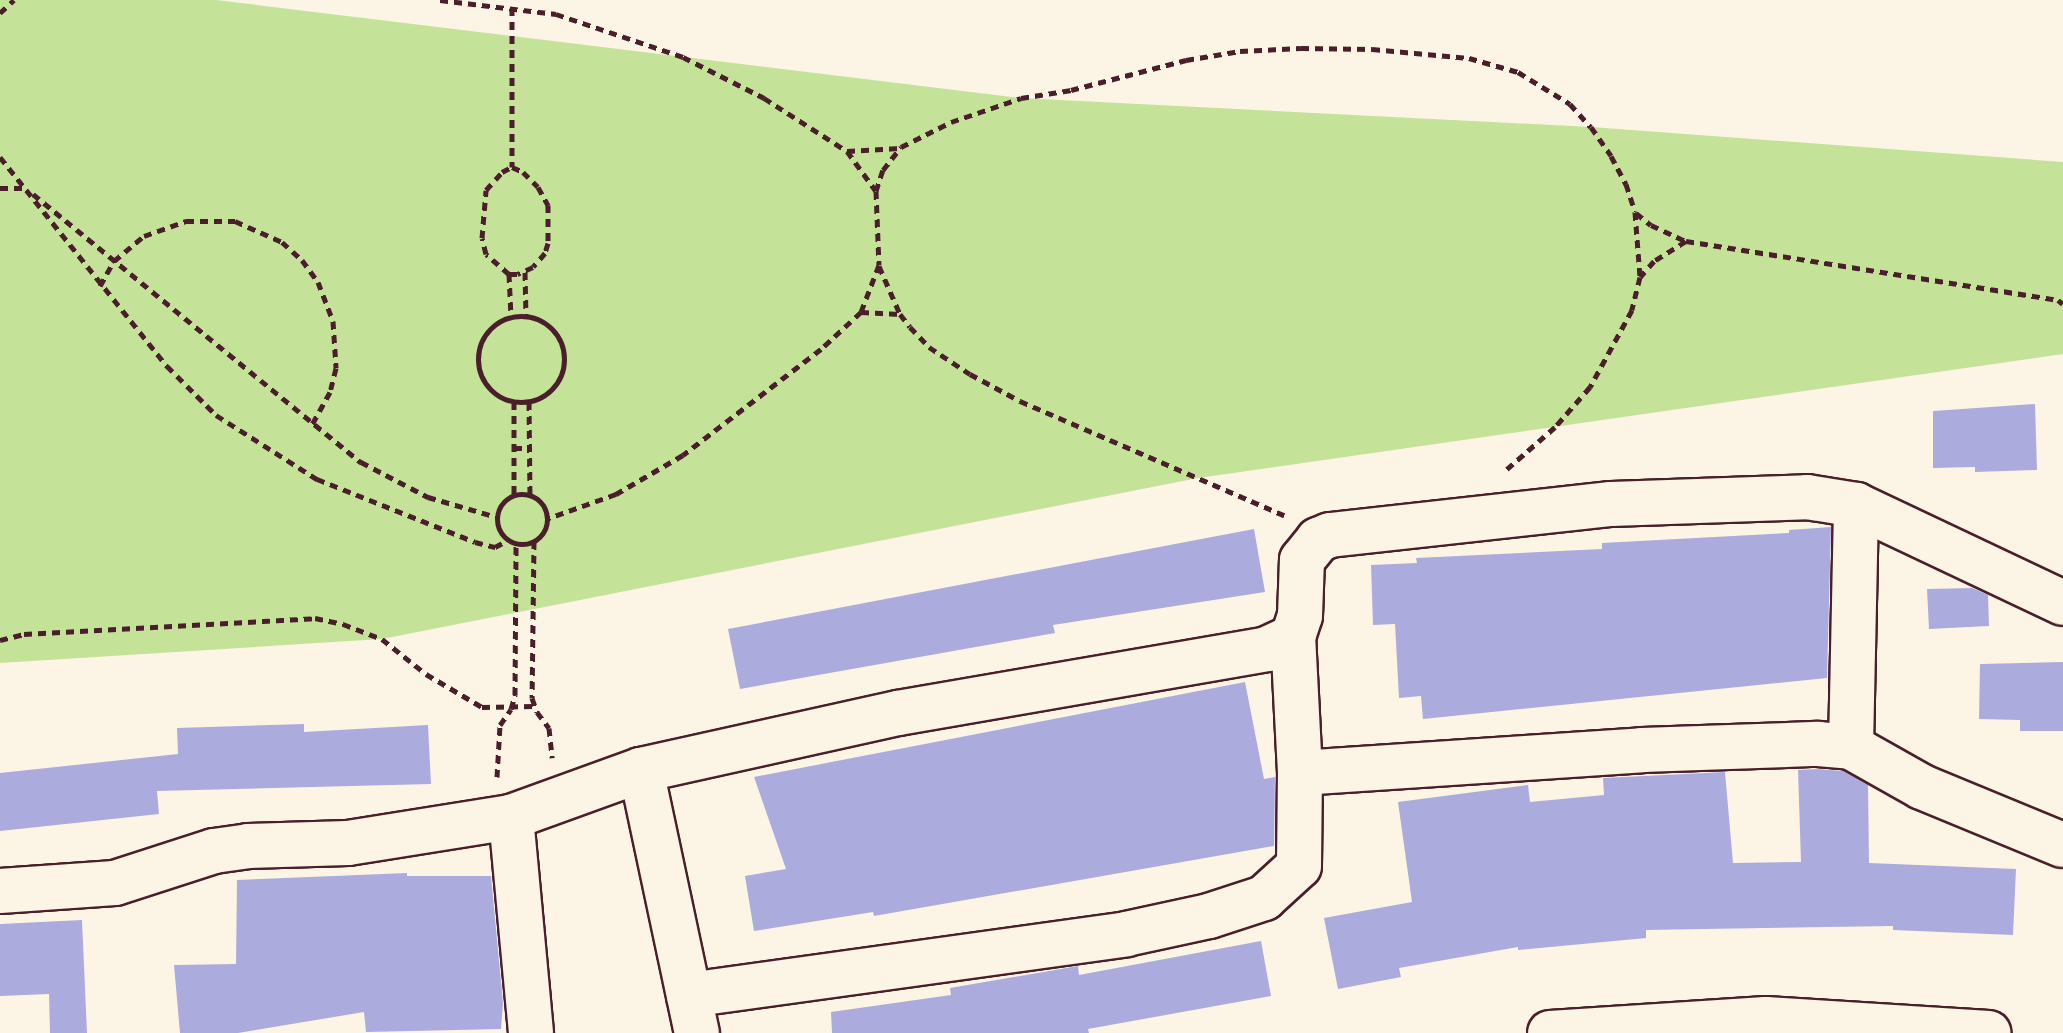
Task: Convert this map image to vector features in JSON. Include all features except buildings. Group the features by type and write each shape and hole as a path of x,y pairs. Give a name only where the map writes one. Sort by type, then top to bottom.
{"street":[{"path":"641,770 693,1014 1126,934 1209,916 1264,898 1299,866 1300,773 1293,637 1300,616 1302,560 1318,540 1330,535 1450,519 1611,504 1746,496 1807,497 1856,505 2063,603"},
{"path":"1851,747 1856,505"},
{"path":"0,891 115,883 214,851 248,846 348,843 505,818 641,770 898,713 1267,649 1293,637"},
{"path":"1300,773 1642,750 1818,744 1851,747 1922,787 2063,845"},
{"path":"505,818 531,1033"},
{"path":"1577,1032 1766,1019 1989,1033"}],"path":[{"path":"0,13 14,0"},
{"path":"440,0 512,7 586,22 683,57 764,98 847,151 876,191"},
{"path":"512,7 512,167"},
{"path":"847,151 901,147 951,122 1021,98 1071,90 1186,60 1240,51 1372,49 1469,58 1518,72 1545,86 1570,104 1591,127 1626,184 1635,212 1640,277 1632,310 1590,387 1555,427 1450,519"},
{"path":"901,147 883,170 876,191 879,265 900,314 929,347 1020,401 1330,535"},
{"path":"0,157 100,286 167,366 216,415 317,479 410,518 486,545 503,545 508,540"},
{"path":"509,274 525,272 545,253 548,243 548,205 538,187 523,172 512,167"},
{"path":"511,317 509,274 486,254 483,246 483,198 490,184 512,167"},
{"path":"0,188 23,186 361,462 428,497 497,517"},
{"path":"1635,212 1651,225 1686,241 2061,301"},
{"path":"100,286 114,261 144,236 186,221 235,221 282,242 302,260 318,282 333,321 336,368 330,392 312,425"},
{"path":"1640,277 1654,261 1686,241"},
{"path":"546,519 616,494 683,455 821,349 861,312 879,265"},
{"path":"525,272 526,316"},
{"path":"861,312 900,314"},
{"path":"526,316 548,325 562,345 565,357 563,369 551,390 529,402 514,402 491,390 483,379 478,354 489,330 511,317 526,316"},
{"path":"514,402 514,496"},
{"path":"529,402 530,496"},
{"path":"514,448 529,448"},
{"path":"534,541 516,543 501,534 497,517 505,501 514,496 530,496 542,504 546,519 545,527 534,541 534,706 549,728 552,802"},
{"path":"505,818 496,744 500,725 511,709 515,695 516,543"},
{"path":"0,640 24,634 315,618 343,624 382,639 426,674 482,707 511,709 534,706"}],"green space":[{"path":"0,0 216,0 1021,98 1591,127 2063,162 2063,354 1198,478 382,639 0,663"}]}
